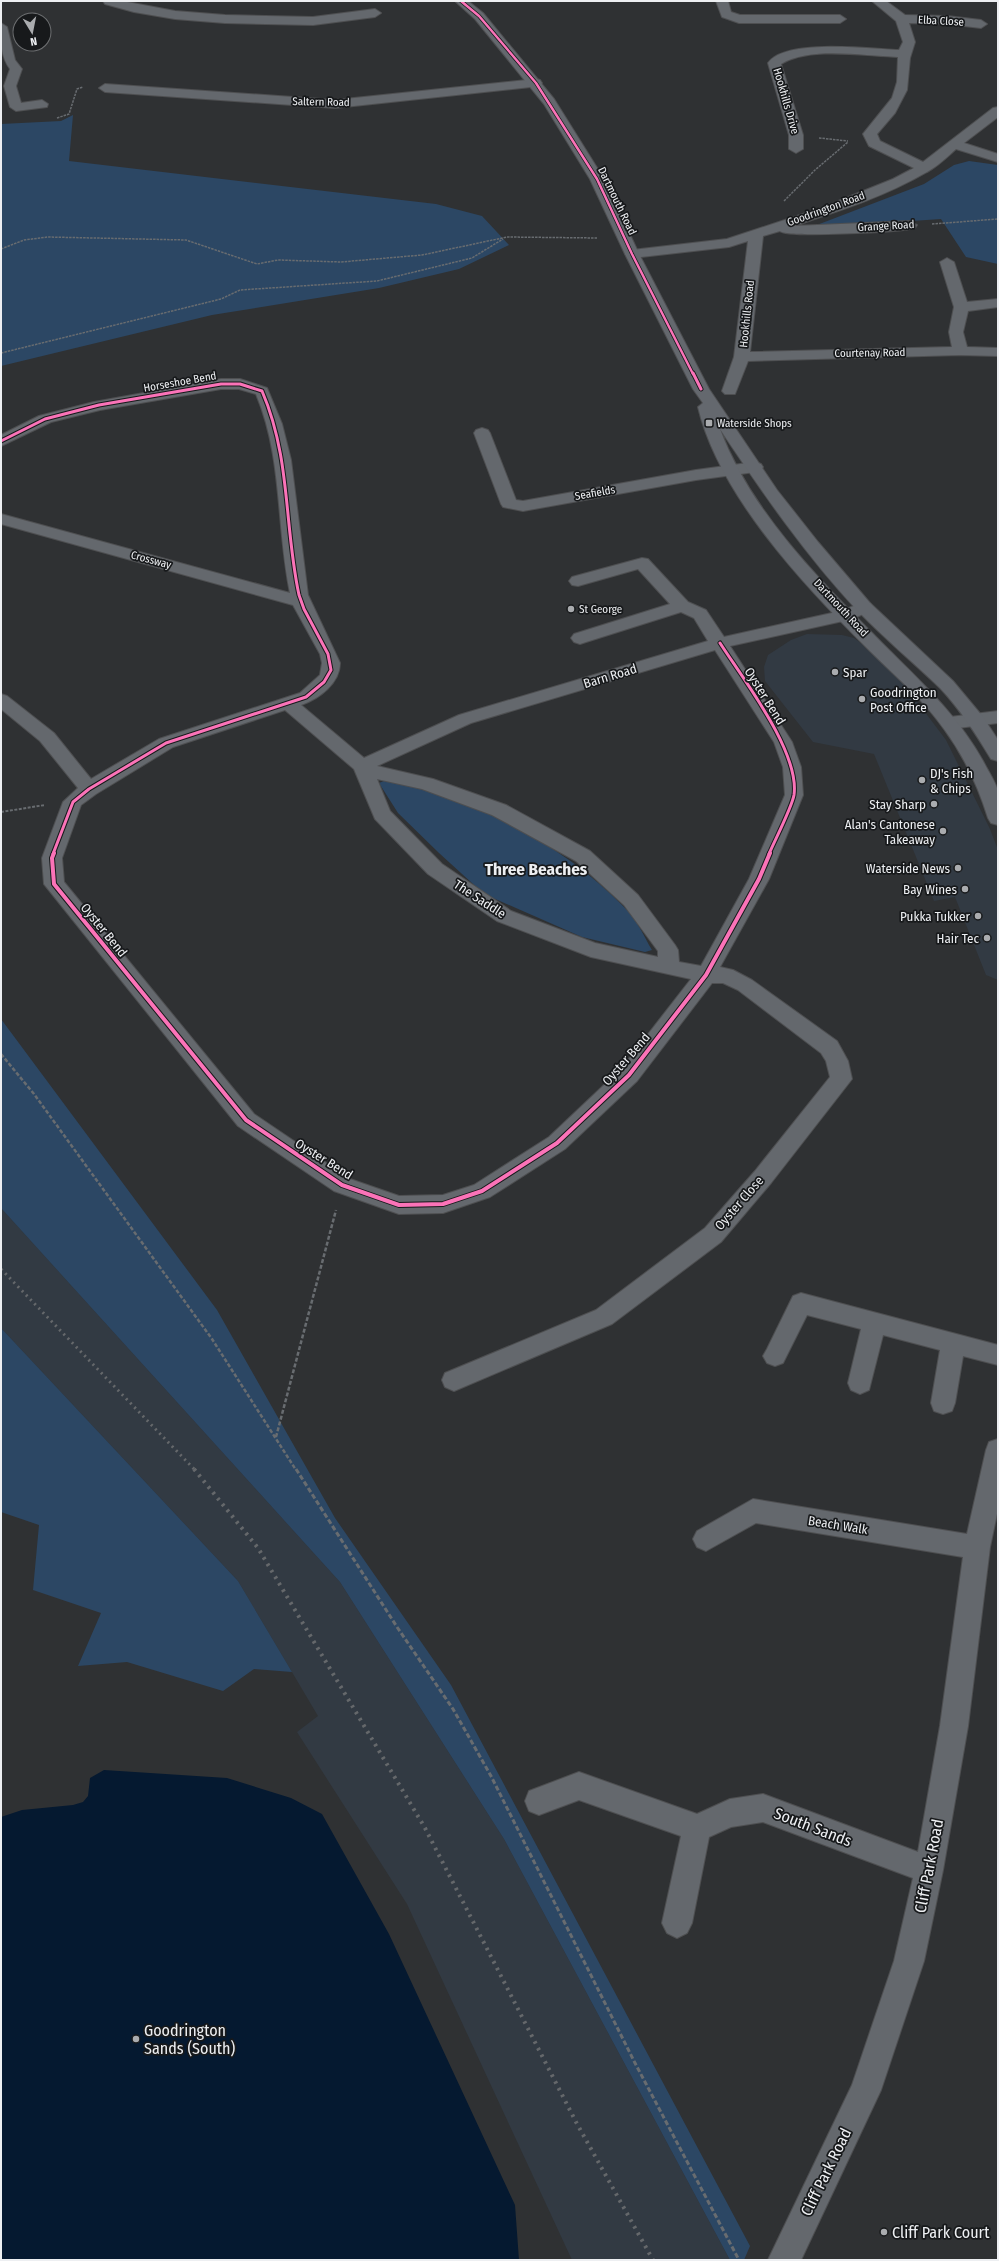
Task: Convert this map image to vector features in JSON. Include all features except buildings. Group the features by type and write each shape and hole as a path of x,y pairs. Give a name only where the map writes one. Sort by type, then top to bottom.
{"main road":[{"name":"Dartmouth Road","path":"461,1 479,16 536,83 597,179 632,254 702,388 771,493 812,546 864,607 947,685 977,721 998,755"},
{"name":"Dartmouth Road","path":"702,388 709,423 746,496 772,531 846,615 950,723 982,780 998,818"}],"street":[{"path":"109,1 134,8 175,15 225,19 313,21 375,13"},
{"path":"722,1 726,14 740,19 840,19"},
{"path":"878,1 902,19 909,42 903,54 903,82 895,106 870,134 874,143 924,168"},
{"name":"Elba Close","path":"902,19 947,20 981,24"},
{"path":"1,27 9,60 16,69 10,86 16,108 42,104"},
{"name":"Hookhills Drive","path":"796,149 796,135 785,104 774,63 789,54 830,50 903,54"},
{"name":"Saltern Road","path":"106,88 335,104 536,83"},
{"name":"Goodrington Road","path":"632,254 729,243 773,229 872,192 924,168 956,145 998,111"},
{"path":"956,145 998,158"},
{"name":"Grange Road","path":"773,229 806,231 910,225"},
{"name":"Hookhills Road","path":"730,391 742,357 756,235"},
{"path":"947,262 961,307 956,332 960,351"},
{"path":"961,307 998,303"},
{"name":"Courtenay Road","path":"742,357 960,351 998,352"},
{"name":"Horseshoe Bend","path":"1,441 45,419 99,405 221,384 240,384 262,391 269,406 283,472 300,602 330,660 331,672 321,684 306,697 288,703"},
{"name":"Seafields","path":"482,433 509,504 523,506 755,467"},
{"name":"Crossway","path":"1,519 300,602"},
{"path":"578,581 642,563 682,606 580,638"},
{"name":"Oyster Bend","path":"73,802 52,858 54,884 246,1120 342,1185 400,1205 443,1204 482,1191 558,1143 629,1075 706,975 759,879 794,795 792,767 782,742 700,614 682,606"},
{"name":"Barn Road","path":"364,768 465,719 720,643 846,615 864,607"},
{"path":"1,700 47,737 89,789"},
{"path":"73,802 89,789 166,743 288,703 322,734 364,768 426,784 499,810 583,856 631,900 668,950 669,966"},
{"path":"950,723 977,721 998,717"},
{"path":"977,721 998,727"},
{"name":"The Saddle","path":"364,768 382,814 435,869 504,916 590,950 706,975"},
{"name":"Oyster Close","path":"454,1380 604,1316 712,1234 762,1177 841,1079 837,1061 829,1047 745,985 726,975 706,975"},
{"path":"774,1356 802,1303 998,1355"},
{"path":"860,1383 874,1323"},
{"path":"943,1403 953,1344"},
{"name":"Cliff Park Road","path":"784,2260 866,2090 909,1961 929,1870 954,1726 977,1547 998,1450"},
{"name":"Beach Walk","path":"706,1539 753,1511 977,1547"},
{"path":"539,1801 579,1786 698,1828 677,1923"},
{"name":"South Sands","path":"698,1828 730,1813 763,1808 929,1870"}],"path":[{"path":"789,223 777,216 783,202 815,170 850,141 796,135"},
{"path":"1,249 24,240 48,237 186,240 257,264 278,260 341,262 422,255 506,237 550,236 625,239"},
{"path":"1,353 221,299 240,290 377,281 472,258 506,237"},
{"path":"1,812 73,802"},
{"path":"1,1054 34,1094 96,1182 212,1339 397,1627 453,1709 491,1776 635,2063 739,2260"},
{"path":"276,1438 342,1185"}],"shaded area":[{"path":"73,115 69,161 436,204 482,216 509,245 459,269 379,288 212,315 1,366 1,124 61,121"},
{"path":"969,161 998,165 998,264 966,257 941,219 809,228 924,184 954,165"},
{"path":"807,634 842,635 854,638 869,649 903,683 946,740 990,829 998,850 998,980 986,975 955,897 934,901 874,754 813,742 765,681 764,667 768,655 791,640"},
{"path":"389,779 422,788 486,812 546,845 601,885 626,909 637,923 652,950 645,952 582,937 484,894 398,813 379,783"},
{"path":"1,1019 217,1310 335,1518 451,1685 750,2246 744,2260 730,2260 504,1839 340,1582 1,1208"},
{"path":"1,1208 340,1582 504,1839 730,2260 572,2260 407,1904 297,1732 318,1716 238,1581 1,1328"},
{"path":"1,1328 238,1581 292,1672 254,1669 223,1691 127,1662 78,1666 101,1613 33,1590 39,1525 1,1512"},
{"name":"Goodrington Sands (South)","path":"104,1770 227,1778 291,1798 322,1814 389,1934 515,2205 519,2260 1,2260 1,1817 22,1810 73,1805 83,1802 88,1796 90,1778"}],"railway":[{"path":"1,1269 195,1470"},
{"path":"194,1469 258,1548 425,1828 576,2122 653,2260"}],"cycle path":[{"path":"461,1 479,16 536,83 597,179 632,254 701,389"},
{"path":"1,441 45,419 99,405 221,384 240,384 262,391 275,424 283,460 297,587 304,609 328,654 331,663 330,674 321,685 306,697 166,743 89,789 73,802 52,858 54,884 246,1120 342,1185 399,1205 443,1204 482,1191 557,1143 629,1075 706,975 759,879 794,795 792,767 783,742 720,643"}],"place":[{"name":"Waterside Shops","path":"709,423"},
{"name":"St George","path":"571,609"},
{"name":"Spar","path":"835,672"},
{"name":"Goodrington Post Office","path":"862,699"},
{"name":"DJ's Fish & Chips","path":"922,780"},
{"name":"Stay Sharp","path":"934,804"},
{"name":"Alan's Cantonese Takeaway","path":"943,831"},
{"name":"Waterside News","path":"958,868"},
{"name":"Bay Wines","path":"965,889"},
{"name":"Pukka Tukker","path":"978,916"},
{"name":"Hair Tec","path":"987,938"},
{"name":"Goodrington Sands (South)","path":"136,2039"},
{"name":"Cliff Park Court","path":"884,2232"}],"district":[{"name":"Three Beaches","path":"536,869"}]}
